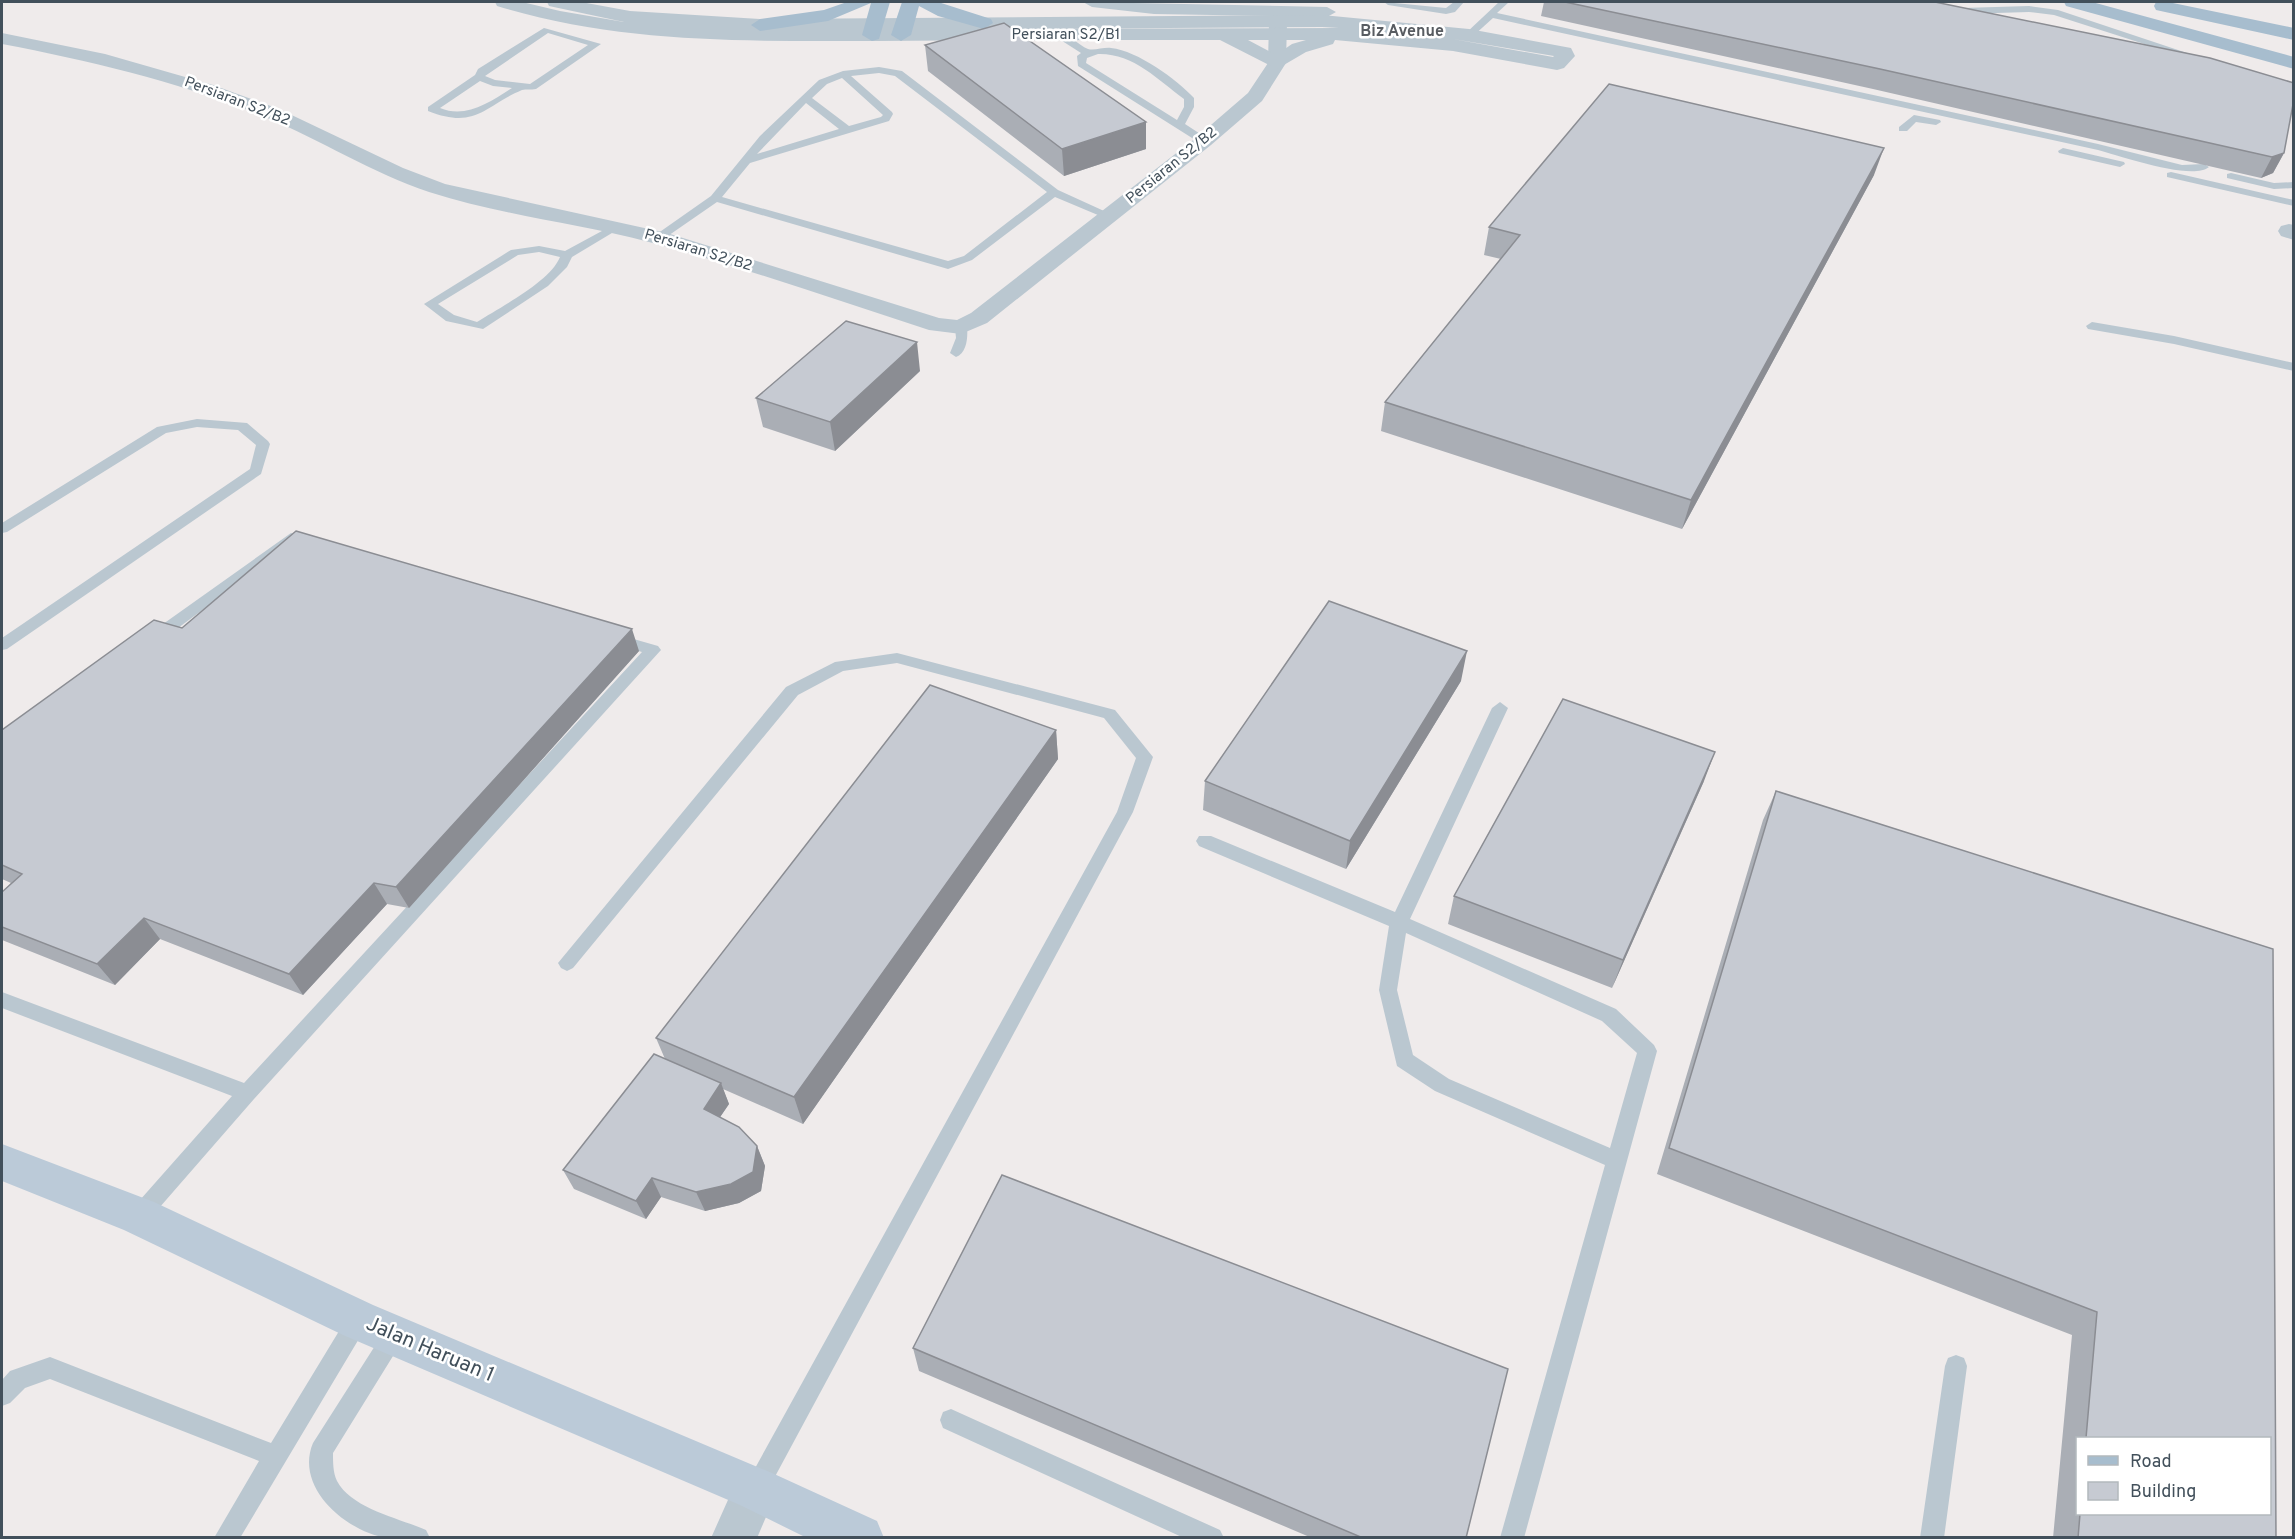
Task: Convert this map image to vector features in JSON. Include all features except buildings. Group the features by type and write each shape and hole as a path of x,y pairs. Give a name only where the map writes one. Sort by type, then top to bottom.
{"main road":[{"path":"760,26 828,15 863,2"},
{"path":"873,30 881,2"},
{"path":"902,30 911,2"},
{"path":"925,2 945,12 984,23"},
{"path":"2073,2 2291,63"},
{"path":"2144,2 2260,19 2294,19"},
{"path":"2213,2 2294,34"},
{"name":"Jalan Haruan 1","path":"4,1167 139,1216 376,1327 756,1490 860,1538"}],"street":[{"name":"Persiaran S2/B1","path":"504,2 642,31 720,35 873,30 1059,35 1223,34 1277,28 1326,11 1469,35 1561,58"},
{"path":"1092,2 1152,11 1326,11"},
{"name":"Persiaran S2/B1","path":"902,30 1152,11 1277,28 1561,58"},
{"name":"Persiaran S2/B1","path":"564,13 760,26 873,30"},
{"name":"Persiaran S2/B2","path":"2,39 117,63 202,87 274,114 387,169 437,188 500,205 658,238 937,325 961,327 979,318 1204,141 1255,97 1266,83 1276,63 1277,28"},
{"path":"1223,34 1276,63 1299,48 1345,34"},
{"path":"733,1538 756,1490"}],"lane":[{"path":"1388,2 1446,11 1452,10 1459,2"},
{"path":"1469,35 1492,15 1499,2"},
{"path":"2013,21 1958,10 2029,9 2055,12 2144,40 2204,64 2112,43"},
{"path":"479,77 520,87 535,85 596,44 564,13 547,30 482,71 479,77 432,109 456,117 466,116 520,87"},
{"path":"1492,15 2029,132 2182,168 2204,167"},
{"path":"1059,35 1088,53"},
{"path":"2133,47 2144,40"},
{"path":"1561,58 1571,44 1582,42 1678,62"},
{"path":"1179,125 1189,107 1189,98 1126,54 1111,49 1082,56 1081,64 1204,141"},
{"path":"658,238 715,198 765,138 823,82 843,75 879,70 898,73 1054,192 1109,216"},
{"path":"747,160 879,123 888,114 843,75"},
{"path":"806,98 848,132"},
{"path":"1903,129 1910,119 1921,119 2292,219"},
{"path":"2231,176 2274,186 2294,185"},
{"path":"715,198 948,265 969,258 1054,192"},
{"path":"567,255 538,249 515,252 430,304 450,318 479,326 544,283 563,265 567,255 613,228"},
{"path":"2092,326 2174,340 2294,367"},
{"path":"956,353 962,338 961,327"},
{"path":"2,529 162,430 197,423 242,426 263,444 256,471 2,645"},
{"path":"144,645 297,534"},
{"path":"139,1216 246,1093 653,650 597,633"},
{"path":"567,963 792,691 840,666 897,658 1109,714 1144,758 1125,812 756,1490"},
{"path":"1500,708 1399,922 1388,990 1404,1060 1442,1085 1615,1160"},
{"path":"1205,841 1399,922 1609,1015 1647,1051 1512,1538"},
{"path":"2,1000 246,1093"},
{"path":"226,1538 275,1456 376,1327"},
{"path":"376,1327 321,1451 322,1470 328,1488 340,1504 418,1538"},
{"path":"1932,1538 1956,1366"},
{"path":"2,1395 18,1379 50,1368 275,1456"},
{"path":"951,1420 1212,1538"}],"district":[{"name":"Biz Avenue","path":"1402,32"}]}
